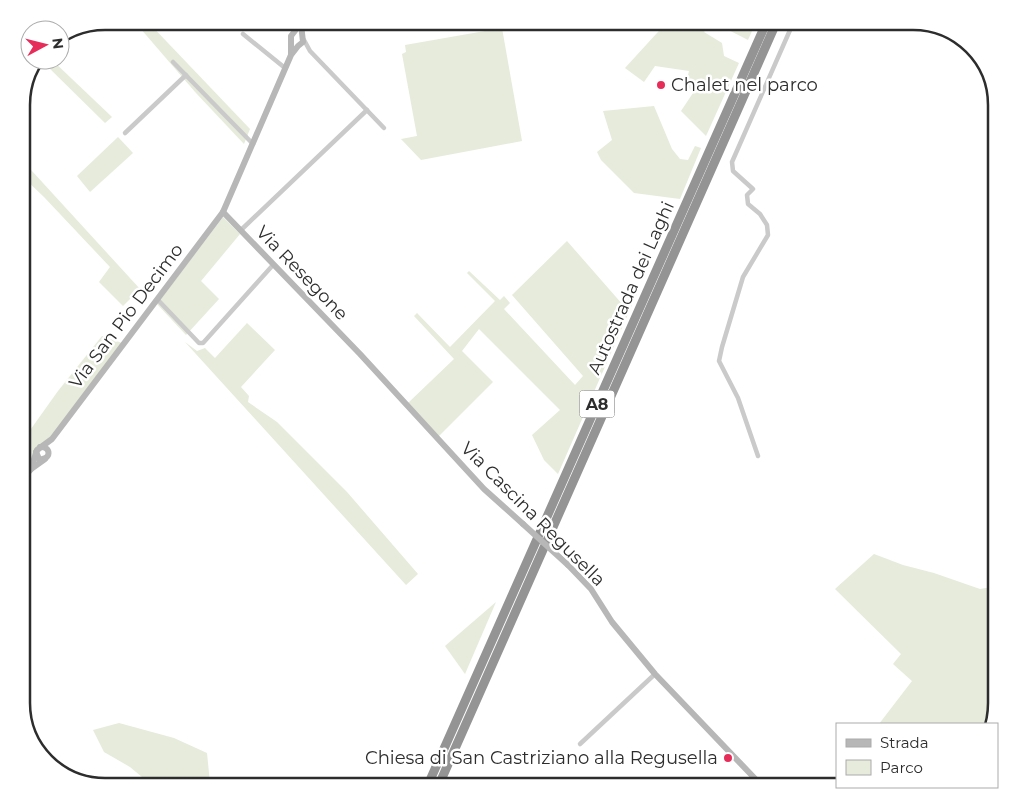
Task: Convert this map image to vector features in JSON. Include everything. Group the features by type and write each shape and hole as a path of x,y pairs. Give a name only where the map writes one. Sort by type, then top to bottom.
{"highway":[{"name":"Autostrada dei Laghi","path":"431,778 763,30"},
{"name":"Autostrada dei Laghi","path":"442,778 773,30"}],"street":[{"path":"296,30 291,39 300,42 310,51 384,128"},
{"path":"300,42 301,30"},
{"path":"758,456 738,398 720,360 722,347 743,277 768,236 767,225 760,214 748,204 747,195 753,189 734,171 732,162 790,30"},
{"path":"294,33 299,32 300,42"},
{"path":"243,34 285,68"},
{"name":"Via San Pio Decimo","path":"38,449 52,439 223,212 285,68 300,42"},
{"path":"173,62 253,144"},
{"path":"125,133 186,74"},
{"path":"241,230 366,110"},
{"name":"Via Resegone","path":"223,212 360,354"},
{"path":"158,300 198,343 204,343 273,265"},
{"name":"Via Cascina Regusella","path":"360,354 484,489 568,565 591,589 612,622 655,674 754,778"},
{"name":"Via San Pio Decimo","path":"47,456 52,439"},
{"path":"38,449 46,448 47,456"},
{"path":"38,449 39,459 47,456"},
{"path":"31,469 38,449"},
{"path":"31,469 47,456"},
{"path":"580,744 655,674"}],"green space":[{"path":"142,30 156,30 250,129 244,144 196,93"},
{"path":"491,30 502,30 522,141 421,160 401,139 417,136 402,54 406,52 405,45"},
{"path":"660,30 705,30 704,32 722,43 724,56 739,63 706,136 681,111 693,93 686,84 689,71 655,66 644,82 625,68"},
{"path":"729,30 752,30 748,40"},
{"path":"51,70 63,70 112,117 105,123"},
{"path":"654,106 672,149 680,159 688,160 695,146 701,148 680,199 634,193 601,160 597,152 612,140 603,111"},
{"path":"118,137 133,153 90,192 77,176"},
{"path":"30,169 140,289 123,306 99,282 110,267 30,184"},
{"path":"223,217 240,234 201,281 219,299 186,335 157,304"},
{"path":"567,241 623,305 639,289 558,474 544,460 532,435 560,410 479,329 462,351 493,382 438,437 408,403 454,359 414,316 417,313 450,347 495,301 467,273 469,271 500,300 504,296 510,303 504,309 575,385 583,376 512,295"},
{"path":"247,323 275,350 241,387 249,396 248,402 277,422 347,492 418,574 406,585 185,342 197,351 205,348 215,358"},
{"path":"102,336 122,343 30,465 30,430 58,391"},
{"path":"874,554 980,589 988,588 988,703 985,723 880,723 912,681 893,664 901,654 835,589"},
{"path":"496,602 465,674 445,646"},
{"path":"119,723 174,738 207,753 210,778 143,778 130,767 104,752 93,730"}],"place":[{"name":"Chalet nel parco","path":"661,85"},
{"name":"Chiesa di San Castriziano alla Regusella","path":"728,758"}]}
